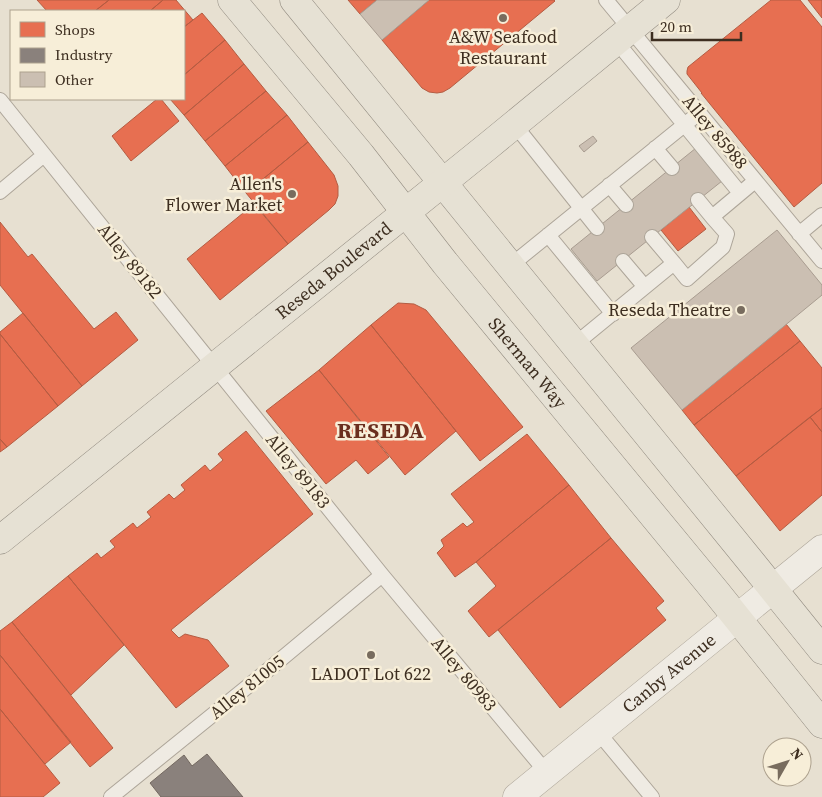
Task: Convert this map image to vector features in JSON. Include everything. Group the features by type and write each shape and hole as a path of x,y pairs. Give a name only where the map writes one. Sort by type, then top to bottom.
{"main road":[{"name":"Sherman Way","path":"232,0 361,155 482,308 822,724"},
{"path":"294,0 822,650"},
{"name":"Reseda Boulevard","path":"0,540 666,0"}],"street":[{"name":"Canby Avenue","path":"517,797 822,549"}],"lane":[{"path":"606,0 623,36 654,88 740,193"},
{"name":"Alley 85988","path":"623,36 698,112 822,261"},
{"name":"Alley 89182","path":"0,100 215,367"},
{"path":"510,266 698,112"},
{"path":"514,124 597,228"},
{"path":"655,148 672,168"},
{"path":"0,192 44,155"},
{"path":"712,217 755,181"},
{"path":"609,185 626,205"},
{"path":"652,237 687,279 723,247 726,234 698,200"},
{"path":"799,234 822,216"},
{"path":"548,235 613,314"},
{"path":"623,261 645,287"},
{"path":"574,345 674,263"},
{"name":"Alley 89183","path":"215,367 382,575"},
{"name":"Alley 80983","path":"382,575 547,773"},
{"name":"Alley 81005","path":"111,797 382,575"},
{"path":"598,732 652,797"}],"building: Shops":[{"path":"37,0 109,0 96,10 46,10"},
{"path":"109,0 163,0 151,10 96,10"},
{"path":"163,0 176,0 184,10 151,10"},
{"path":"348,0 377,0 360,14"},
{"path":"429,0 555,1 450,88 437,93 429,92 422,88 382,40"},
{"path":"771,0 800,0 822,27 822,183 794,207 687,74 688,67"},
{"path":"808,0 822,0 822,18"},
{"path":"185,11 193,20 185,26"},
{"path":"202,13 225,40 185,74 185,26"},
{"path":"225,40 244,64 184,115 171,100 185,100 185,74"},
{"path":"244,64 266,91 205,141 184,115"},
{"path":"266,91 287,115 225,166 205,141"},
{"path":"156,100 162,100 179,121 131,161 112,136"},
{"path":"287,115 308,142 246,193 225,166"},
{"name":"Allen's Flower Market","path":"308,142 334,175 338,186 338,196 335,204 329,210 288,244 246,193"},
{"path":"254,204 288,244 220,300 187,259"},
{"path":"689,207 706,229 678,251 661,230"},
{"path":"0,222 28,257 32,254 94,329 116,312 138,340 82,386 0,285"},
{"path":"398,303 414,304 426,310 523,427 480,461 371,325"},
{"path":"23,313 82,386 58,406 0,334"},
{"path":"786,324 800,341 694,425 682,410"},
{"path":"371,325 456,431 405,475 319,370"},
{"path":"0,334 58,406 7,447 0,439"},
{"path":"800,341 822,368 822,408 736,476 694,425"},
{"path":"319,370 389,457 368,474 356,460 326,484 266,411"},
{"path":"822,408 822,432 810,417"},
{"path":"810,417 822,432 822,495 780,531 736,476"},
{"path":"246,431 313,514 171,630 179,638 185,634 208,640 229,666 176,708 68,576 97,553 101,558 115,547 110,541 133,523 137,528 151,517 147,512 169,494 174,499 185,490 181,485 205,465 210,471 223,460 218,454"},
{"path":"527,434 569,485 476,562 455,577 437,553 444,546 441,540 463,523 467,527 474,522 451,494"},
{"path":"0,439 7,447 0,452"},
{"path":"569,485 611,538 489,637 468,611 496,586 476,562"},
{"path":"611,538 664,601 656,608 666,620 560,708 498,630"},
{"path":"68,576 124,645 71,695 12,622"},
{"path":"12,622 113,748 90,767 0,655 0,631"},
{"path":"0,655 71,742 45,764 0,709"},
{"path":"0,709 60,783 43,797 0,797"}],"building: Industry":[{"path":"207,754 243,797 161,797 150,783 184,755 192,766"}],"building: Other":[{"path":"377,0 429,0 382,40 360,14"},
{"path":"593,136 597,141 584,152 579,146"},
{"path":"696,148 722,181 597,281 571,249"},
{"name":"Reseda Theatre","path":"777,230 822,285 822,295 682,410 631,348"}],"place":[{"name":"A&W Seafood Restaurant","path":"503,18"},
{"name":"Allen's Flower Market","path":"292,194"},
{"name":"Reseda Theatre","path":"741,310"},
{"name":"LADOT Lot 622","path":"371,655"}],"district":[{"name":"RESEDA","path":"381,430"}]}
